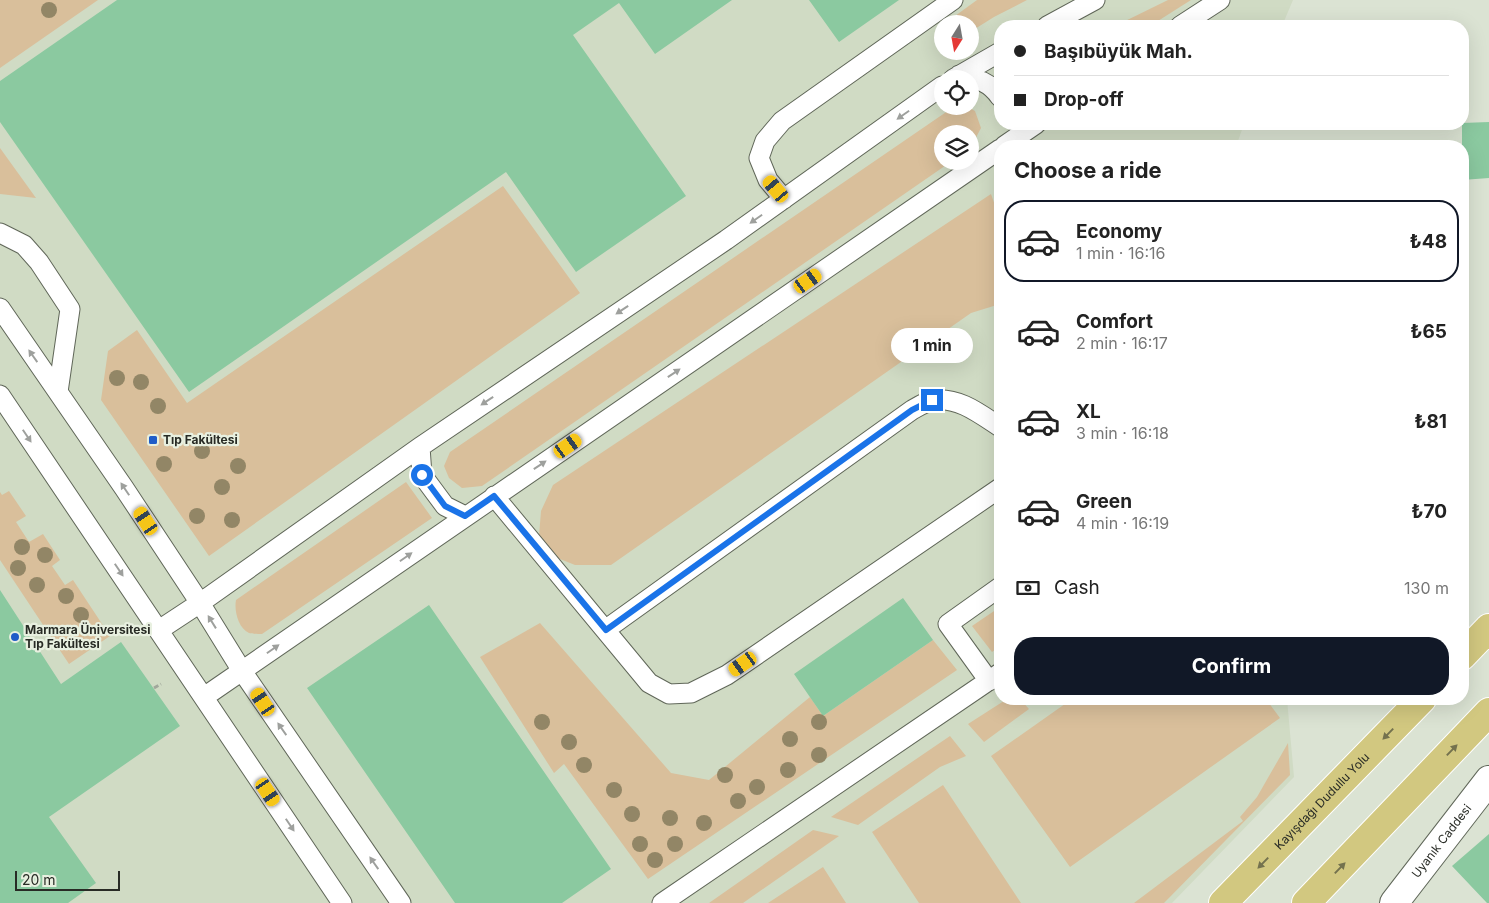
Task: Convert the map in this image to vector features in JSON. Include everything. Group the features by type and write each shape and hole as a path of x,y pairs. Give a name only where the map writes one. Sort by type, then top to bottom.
{"main road":[{"path":"1469,649 1489,628"},
{"name":"Kayışdağı Dudullu Yolu","path":"1223,903 1416,705"},
{"path":"1306,903 1489,712"}],"street":[{"name":"Uyanık Caddesi","path":"1394,903 1489,780"}],"lane":[{"path":"784,199 768,180 759,158 765,141 782,121 953,0"},
{"path":"1058,20 1095,0"},
{"path":"1189,20 1220,0"},
{"path":"968,70 994,55"},
{"path":"979,80 994,88"},
{"path":"159,630 420,447 717,246 934,92"},
{"path":"1013,140 1027,130"},
{"path":"204,697 994,153"},
{"path":"0,233 24,245 39,262 70,309 58,392"},
{"path":"0,308 124,488 200,603 242,671 402,903"},
{"path":"0,396 342,903"},
{"path":"606,630 912,410 932,400 946,400 963,404 994,423"},
{"path":"420,447 422,475 445,506 465,516"},
{"path":"494,496 649,683 669,694 691,693 727,675 994,492"},
{"path":"662,903 994,677 948,624 994,591"}],"shaded area":[{"path":"0,0 1293,0 1285,20 994,20 994,130 1242,130 1238,140 994,140 994,705 1288,705 1294,777 1172,903 0,903"},
{"path":"0,0 98,0 0,68"},
{"path":"977,0 1027,0 979,26 979,15 956,15"},
{"path":"1168,0 1191,0 1159,20 1127,20"},
{"path":"942,115 976,115 981,128 979,132 979,125 934,125 934,170 939,170 482,486 462,488 449,478 444,466 450,452"},
{"path":"0,148 36,198 0,194"},
{"path":"503,186 580,293 209,556 101,400 108,351 137,330 187,403"},
{"path":"991,194 994,203 994,306 971,313 611,565 575,565 555,557 539,536 541,511 553,485"},
{"path":"406,482 432,518 262,634 253,634 245,631 236,614 236,600"},
{"path":"9,491 26,516 16,522 29,542 43,534 60,560 52,566 65,585 73,580 110,636 69,664 0,560 0,492 2,495"},
{"path":"994,611 994,650 992,652 972,626"},
{"path":"540,623 671,773 709,780 810,697 823,716 933,640 957,670 648,879 564,764 554,773 480,657"},
{"path":"998,705 1025,705 1029,709 984,742 968,724"},
{"path":"1063,705 1270,705 1280,718 1070,867 991,756"},
{"path":"950,736 966,756 940,767 858,825 831,817"},
{"path":"1288,743 1290,775 1164,903 1134,903 1243,821 1240,817 1257,797"},
{"path":"943,785 1021,903 919,903 872,832"},
{"path":"813,830 839,836 743,903 709,903"},
{"path":"823,867 846,903 768,903"}],"building":[{"path":"117,0 732,0 655,54 619,3 573,35 686,196 576,272 506,172 189,392 0,122 0,81"},
{"path":"809,0 899,0 839,42"},
{"path":"1489,122 1489,178 1469,179 1469,140 1462,140 1462,130 1469,130 1469,123"},
{"path":"0,590 61,684 121,642 180,726 49,817 96,883 68,903 0,903"},
{"path":"903,598 933,640 823,716 794,674"},
{"path":"429,605 611,869 562,903 455,903 307,688"},
{"path":"1489,834 1489,903 1487,903 1452,866"}],"place":[{"name":"Tıp Fakültesi","path":"153,440"},
{"name":"Marmara Üniversitesi Tıp Fakültesi","path":"15,637"}],"route":[{"path":"422,475 445,506 465,516 494,496 606,630 912,410 932,400"}]}
